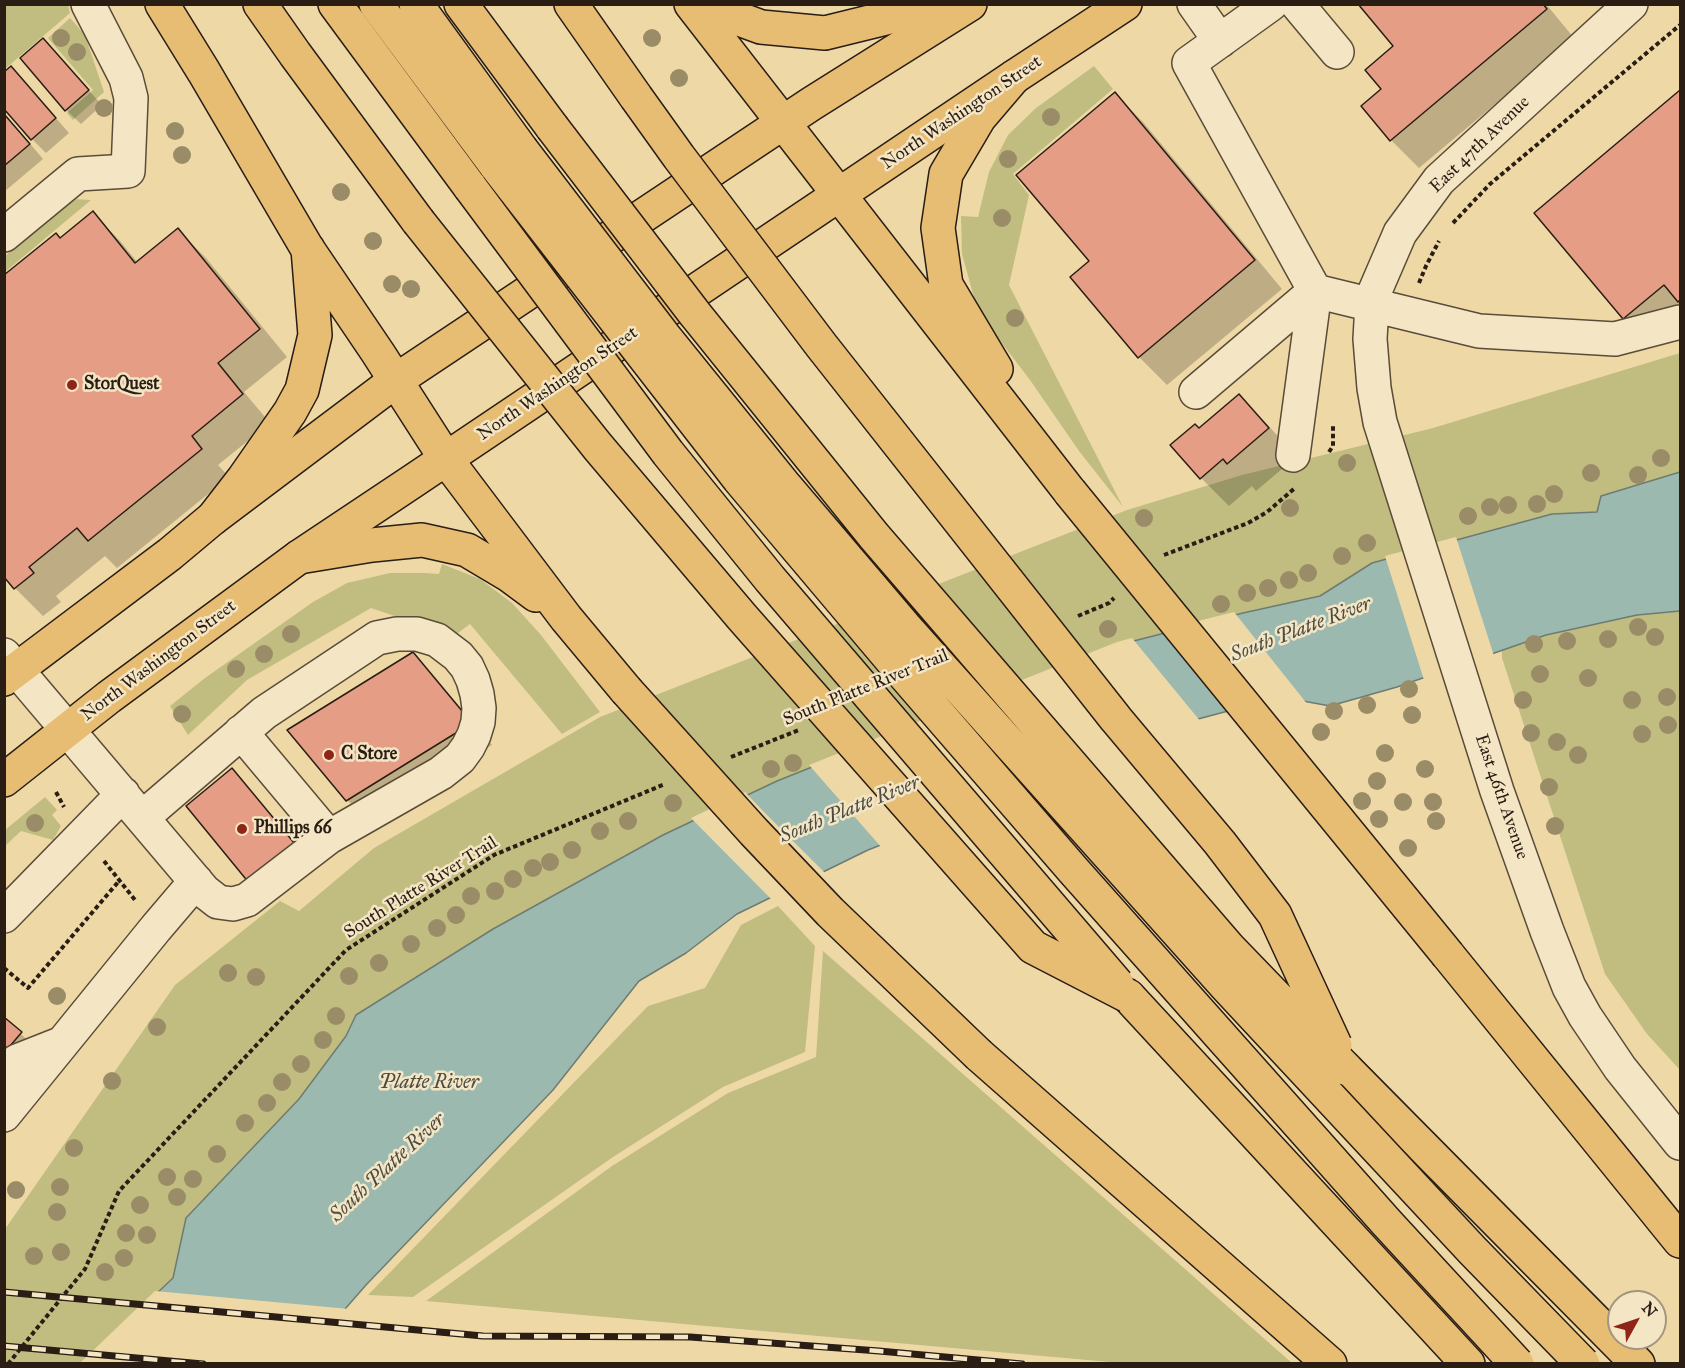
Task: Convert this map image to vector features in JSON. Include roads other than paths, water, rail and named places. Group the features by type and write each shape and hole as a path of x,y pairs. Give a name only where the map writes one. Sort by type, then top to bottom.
{"main road":[{"path":"162,4 308,248 446,459 566,618 626,690 754,832 865,947 979,1055 1330,1364"},
{"path":"260,4 417,221 598,447 719,591 1033,947 1128,996"},
{"path":"335,4 668,453 756,561 1128,996 1468,1364"},
{"path":"376,4 664,336 786,487 905,627 1226,986 1458,1236 1583,1364"},
{"path":"416,4 509,158 739,478 894,664 1074,871 1387,1223 1517,1364"},
{"path":"462,4 552,128 694,314 874,536 1229,948 1638,1364"},
{"path":"571,4 686,166 821,345 1108,710 1220,843 1275,915 1346,1068"},
{"path":"691,4 1070,492 1680,1241"},
{"path":"706,4 715,10 761,27 825,33 943,4"},
{"path":"9,668 164,559 213,518 395,381 783,124 970,4"},
{"name":"North Washington Street","path":"4,780 109,698 299,557 1125,4"},
{"path":"1014,77 978,118 946,174 938,228 946,285 1070,492"},
{"path":"213,518 290,412 302,390 315,335 308,248"},
{"path":"299,557 372,545 422,540 467,550 509,575 566,618"}],"street":[{"path":"4,235 78,174 128,171 131,98 126,78 88,4"},
{"path":"1194,4 1220,41"},
{"path":"1271,4 1189,63 1315,291 1297,469"},
{"path":"1297,4 1337,52"},
{"name":"East 47th Avenue","path":"1380,422 1374,388 1370,339 1372,304 1375,291 1400,233 1438,180 1631,4"},
{"path":"1315,291 1479,331 1614,339 1680,322"},
{"path":"1196,392 1315,291"},
{"name":"East 46th Avenue","path":"1380,422 1497,791 1569,987 1608,1051 1667,1117 1680,1143"},
{"path":"4,916 133,806 241,732 264,713 377,638 397,634 417,634 436,640 458,656 467,667 473,680 478,701 478,722 468,747 460,758 441,773 329,837 247,900 233,904 218,902 204,891 133,806 68,730 9,668"},
{"path":"241,732 329,837"},
{"path":"4,1115 196,881"},
{"path":"4,1078 17,1061 63,1042"}],"water":[{"name":"Platte River","path":"1680,472 1680,611 1637,615 1546,635 1397,687 1330,706 1281,697 1198,719 868,850 737,914 686,953 639,981 553,1090 366,1285 298,1363 82,1364 173,1278 186,1218 299,1099 346,1036 356,1015 493,929 663,835 777,781 1118,645 1320,596 1372,563 1552,514 1597,512 1601,496"}],"railway":[{"path":"4,1292 483,1336 690,1337 1022,1364"},
{"path":"4,1346 203,1364"}],"place":[{"name":"StorQuest","path":"72,385"},
{"name":"C Store","path":"329,755"},
{"name":"Phillips 66","path":"242,829"}],"water label":[{"name":"South Platte River","path":"1301,630"},
{"name":"South Platte River","path":"850,810"},
{"name":"South Platte River","path":"388,1168"}]}
